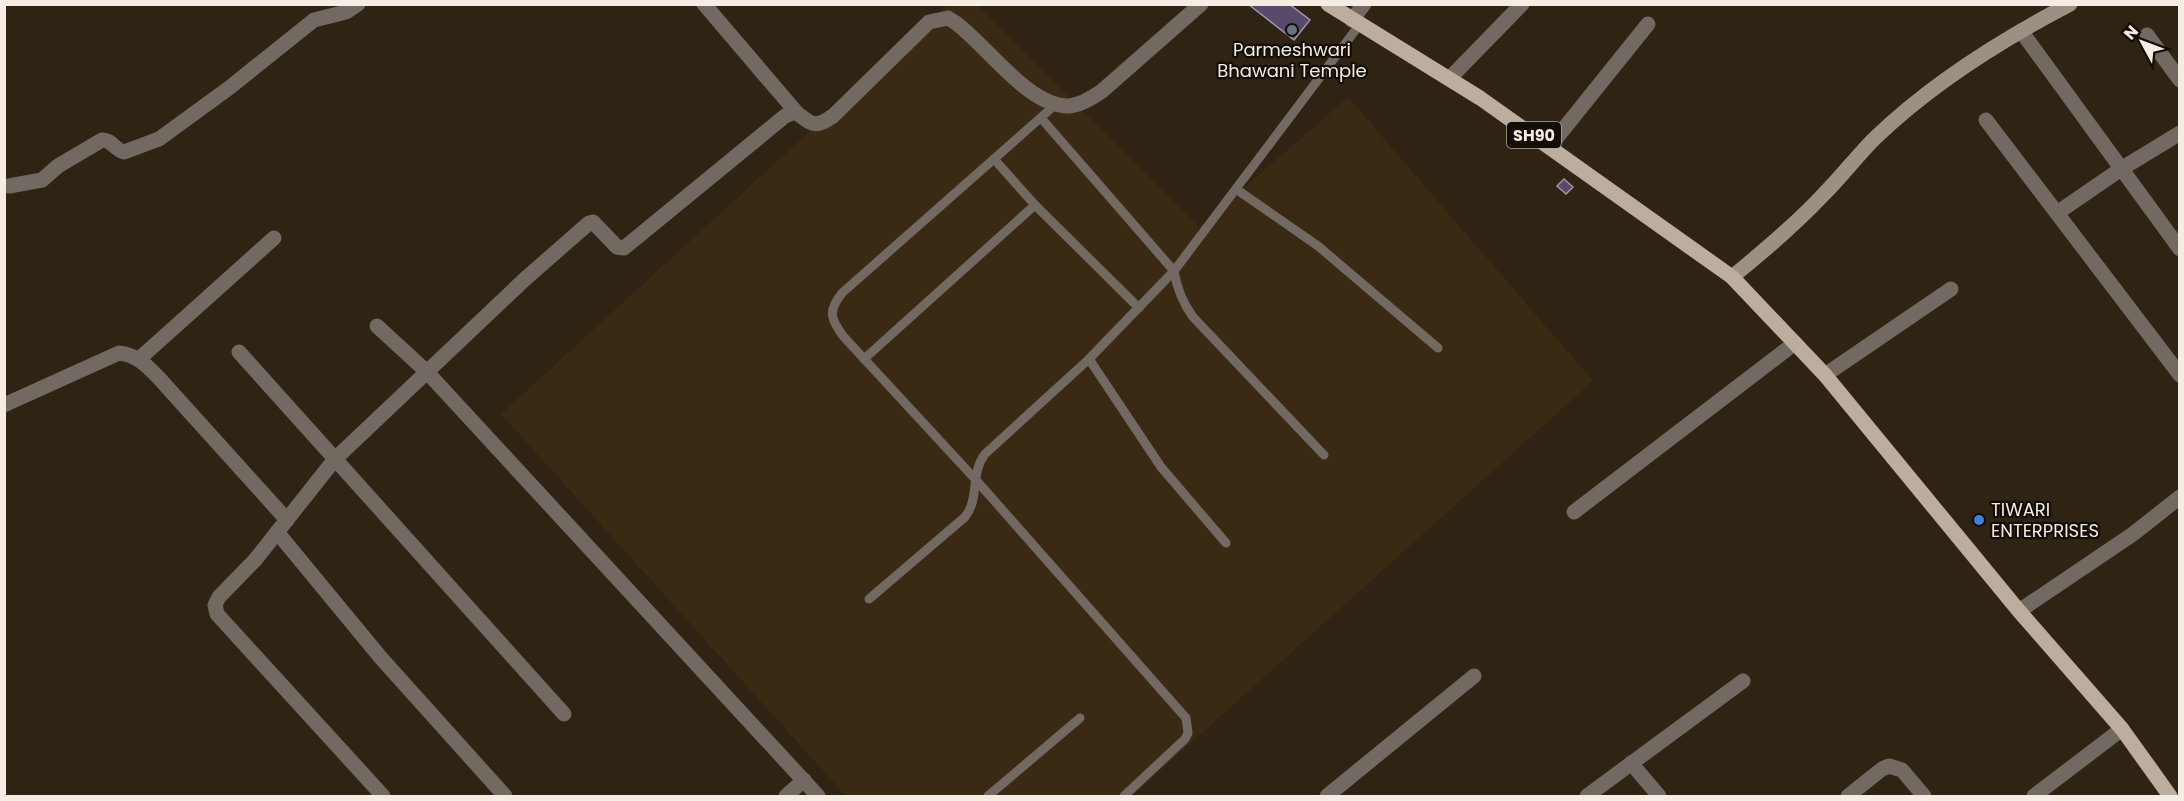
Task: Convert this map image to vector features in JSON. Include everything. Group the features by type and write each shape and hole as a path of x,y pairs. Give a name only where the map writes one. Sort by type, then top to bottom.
{"main road":[{"name":"SH90","path":"1328,4 1449,79 1550,146 1732,277 1825,375 2019,611 2122,729 2170,796"}],"street":[{"path":"9,186 42,180 58,166 102,140 108,141 119,151 124,152 159,139 229,88 307,24 322,17 346,12 358,4"},
{"path":"705,4 797,113 812,124 824,122 833,116 919,30 939,18 948,18 956,23 1033,94 1055,105 1071,106 1086,101 1102,91 1201,4"},
{"path":"1356,22 1364,4"},
{"path":"1449,79 1522,4"},
{"path":"1732,277 1788,231 1875,138 1918,100 1975,60 2070,4"},
{"path":"1550,146 1648,24"},
{"path":"2021,31 2180,249"},
{"path":"2147,36 2180,80"},
{"path":"383,796 217,614 215,605 219,597 255,560 335,459 525,279 588,223 593,222 617,247 624,248 785,116 792,112 797,113"},
{"path":"1986,120 2180,375"},
{"path":"2057,213 2121,169 2180,133"},
{"path":"139,359 274,238"},
{"path":"1825,375 1951,290"},
{"path":"377,326 428,372 818,796"},
{"path":"1574,512 1795,342"},
{"path":"239,352 564,714"},
{"path":"4,405 119,353 139,359 158,377 282,526 381,658 505,796"},
{"path":"2019,611 2133,534 2180,497"},
{"path":"1327,796 1474,676"},
{"path":"1587,796 1743,681"},
{"path":"2034,796 2122,729"},
{"path":"1631,763 1659,796"},
{"path":"1848,796 1882,769 1890,766 1902,770 1924,796"},
{"path":"786,796 804,780"}],"lane":[{"path":"869,599 965,517 973,506 978,464 985,454 1089,359 1174,271 1356,22"},
{"path":"1055,105 842,293 834,304 831,314 834,324 864,359 976,480 1186,718 1188,733 1185,739 1124,796"},
{"path":"1041,118 1174,271 1178,291 1193,317 1324,455"},
{"path":"994,159 1035,205 1138,308"},
{"path":"1236,189 1318,246 1438,348"},
{"path":"864,359 1035,205"},
{"path":"1089,359 1161,467 1226,543"},
{"path":"988,796 1080,718"}],"shaded area":[{"path":"949,4 977,5 1199,227 1348,97 1593,381 1132,796 846,796 501,414"}],"building":[{"name":"Parmeshwari Bhawani Temple","path":"1248,4 1289,4 1310,20 1294,40"},
{"path":"1564,179 1573,187 1566,194 1557,186"}],"place":[{"name":"Parmeshwari Bhawani Temple","path":"1292,30"},
{"name":"TIWARI ENTERPRISES","path":"1979,520"}]}
